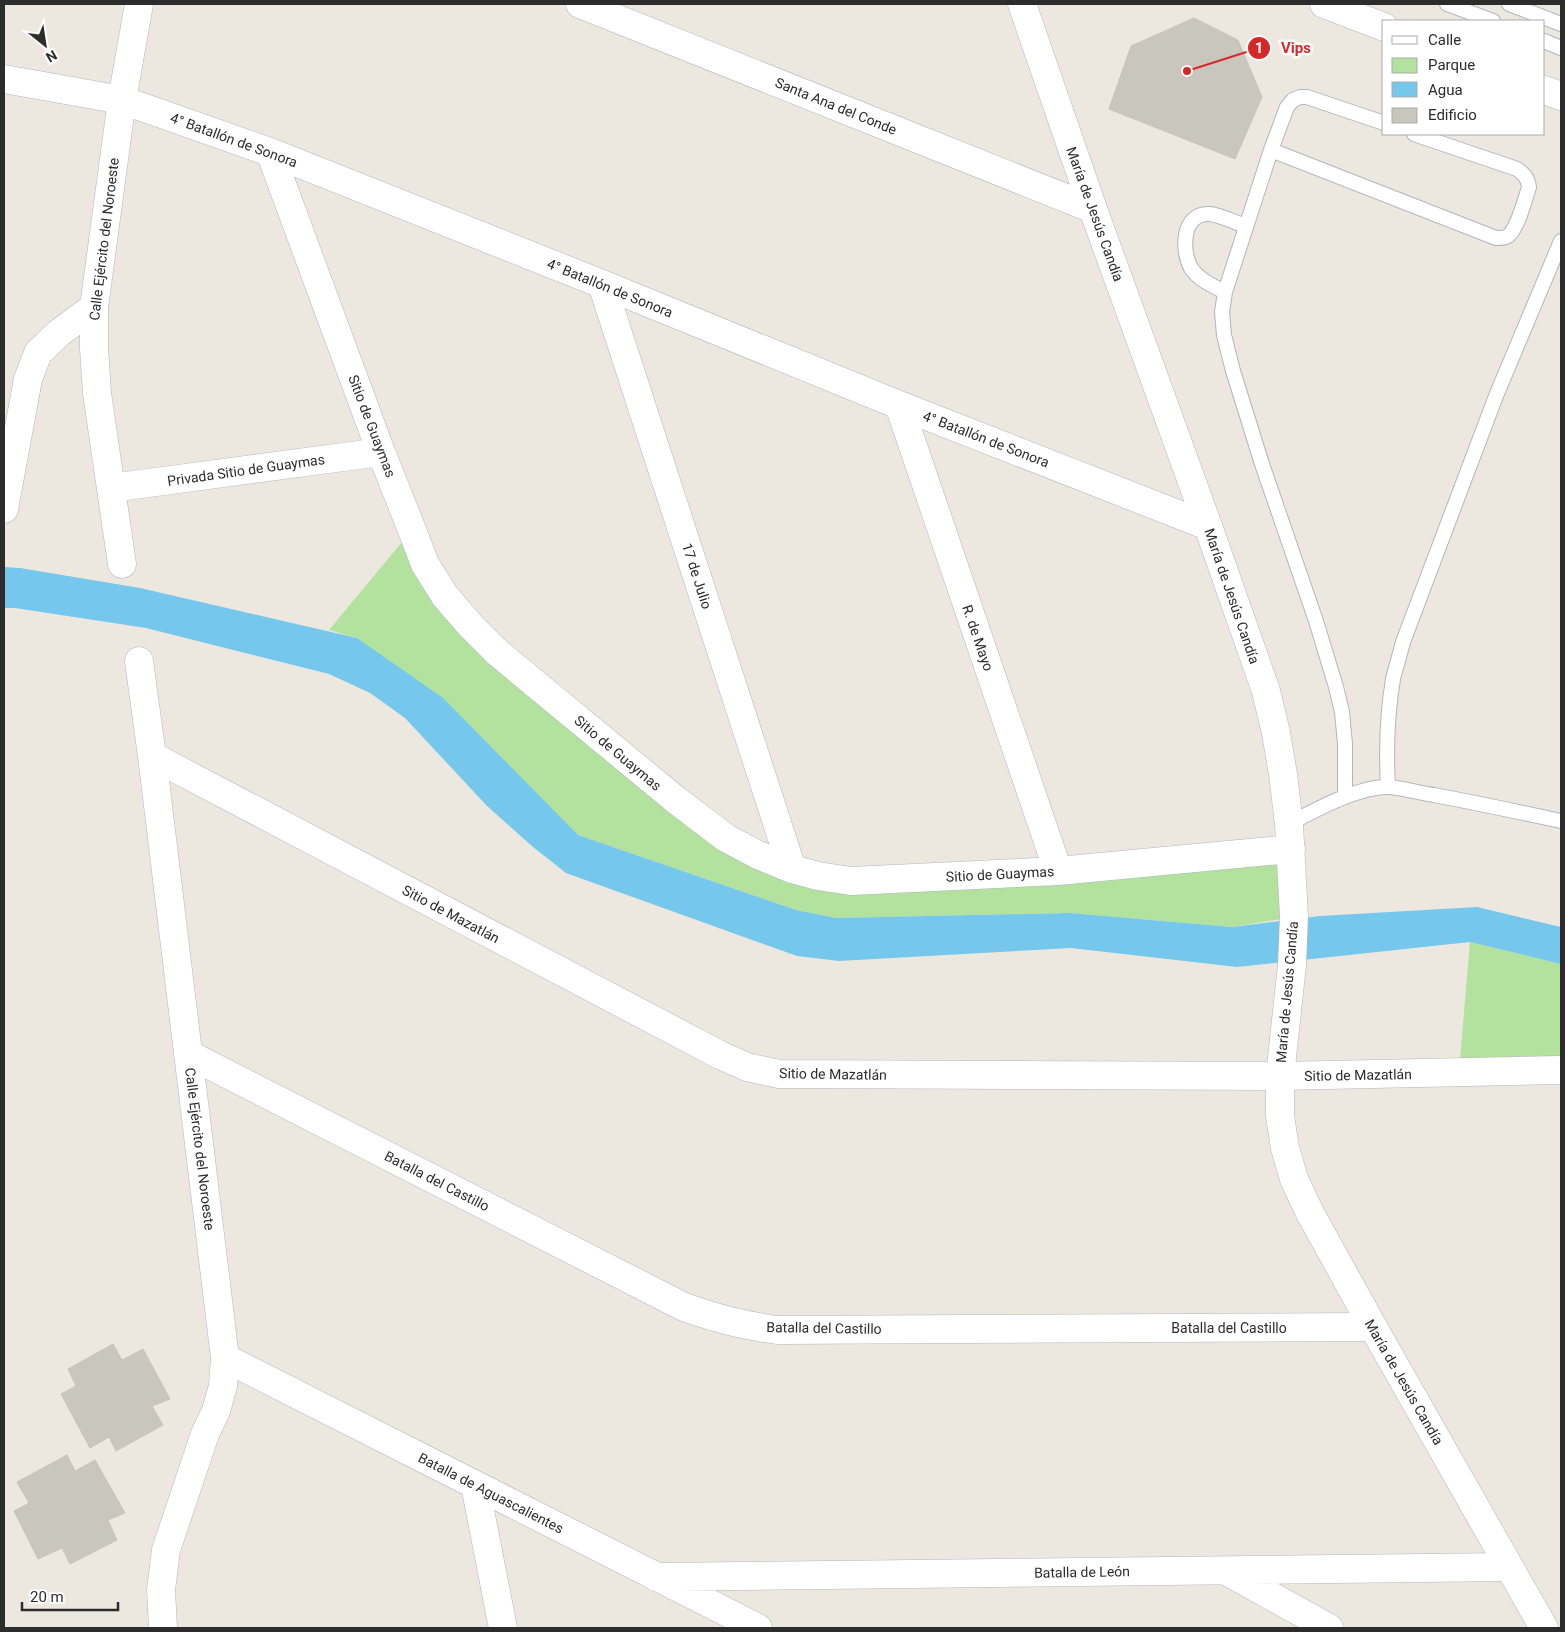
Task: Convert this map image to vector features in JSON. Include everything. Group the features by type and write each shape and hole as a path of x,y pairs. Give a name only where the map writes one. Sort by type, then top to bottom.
{"street":[{"name":"Calle Ejército del Noroeste","path":"122,564 97,393 94,307 122,100 139,4"},
{"name":"Santa Ana del Conde","path":"580,4 1093,208"},
{"name":"María de Jesús Candía","path":"1022,4 1266,692 1276,734 1282,766 1290,836 1294,917 1292,965 1280,1076 1280,1116 1285,1148 1294,1179 1310,1213 1373,1328 1544,1628"},
{"path":"1324,4 1382,26"},
{"name":"4° Batallón de Sonora","path":"4,79 122,100 270,152 602,284 898,405 1208,526"},
{"path":"1545,90 1561,96"},
{"name":"Sitio de Guaymas","path":"270,152 381,452 425,564 445,596 498,653 704,822 758,855 792,869 818,876 852,881 1058,871 1290,836"},
{"name":"17 de Julio","path":"602,284 792,869"},
{"path":"4,509 28,379 38,353 59,333 94,307"},
{"name":"R. de Mayo","path":"898,405 1058,871"},
{"name":"Privada Sitio de Guaymas","path":"111,488 381,452"},
{"name":"Calle Ejército del Noroeste","path":"139,661 225,1358 223,1386 216,1411 205,1434 166,1550 161,1590 163,1628"},
{"name":"Sitio de Mazatlán","path":"152,756 746,1068 779,1074 1280,1076 1561,1070"},
{"name":"Batalla del Castillo","path":"188,1054 684,1307 717,1319 746,1326 777,1330 1373,1328"},
{"name":"Batalla de Aguascalientes","path":"225,1358 758,1628"},
{"path":"475,1485 504,1628"},
{"name":"Batalla de León","path":"656,1577 1509,1567"},
{"path":"1226,1571 1329,1628"}],"lane":[{"path":"1447,4 1490,20"},
{"path":"1509,4 1561,24"},
{"path":"1545,42 1561,48"},
{"path":"1344,797 1345,744 1342,712 1336,687 1233,371 1224,335 1222,312 1225,292 1271,150 1288,107 1293,100 1307,97 1382,122"},
{"path":"1271,150 1496,238 1503,238 1508,235 1514,228 1529,187 1528,180 1523,173 1417,135"},
{"path":"1225,292 1201,279 1191,268 1185,244 1187,231 1190,222 1199,215 1210,214 1246,226"},
{"path":"1388,787 1388,724 1393,679 1403,642 1492,404 1561,241"},
{"path":"1290,836 1318,808 1344,797 1388,787 1561,820"}],"green space":[{"path":"412,530 470,625 676,800 818,876 1291,849 1294,917 1232,927 1070,913 836,918 796,910 578,835 357,638 329,630"},
{"path":"1470,942 1561,964 1561,1070 1459,1072"}],"water":[{"path":"4,567 140,588 357,638 443,698 578,835 796,910 836,918 1070,913 1232,927 1320,916 1477,907 1561,927 1561,964 1470,942 1237,967 1071,948 839,961 797,956 566,873 533,847 487,806 405,718 370,693 329,674 146,628 15,608 4,608"}],"building":[{"path":"1194,18 1238,40 1262,97 1235,159 1109,109 1131,46"},
{"path":"113,1344 122,1360 143,1349 170,1399 152,1406 163,1425 116,1451 109,1437 90,1448 61,1394 76,1386 68,1369"},
{"path":"67,1455 75,1471 95,1460 125,1513 108,1520 117,1540 70,1564 62,1548 38,1559 14,1511 29,1503 17,1482"}],"place":[{"name":"Vips","path":"1187,71"}]}
